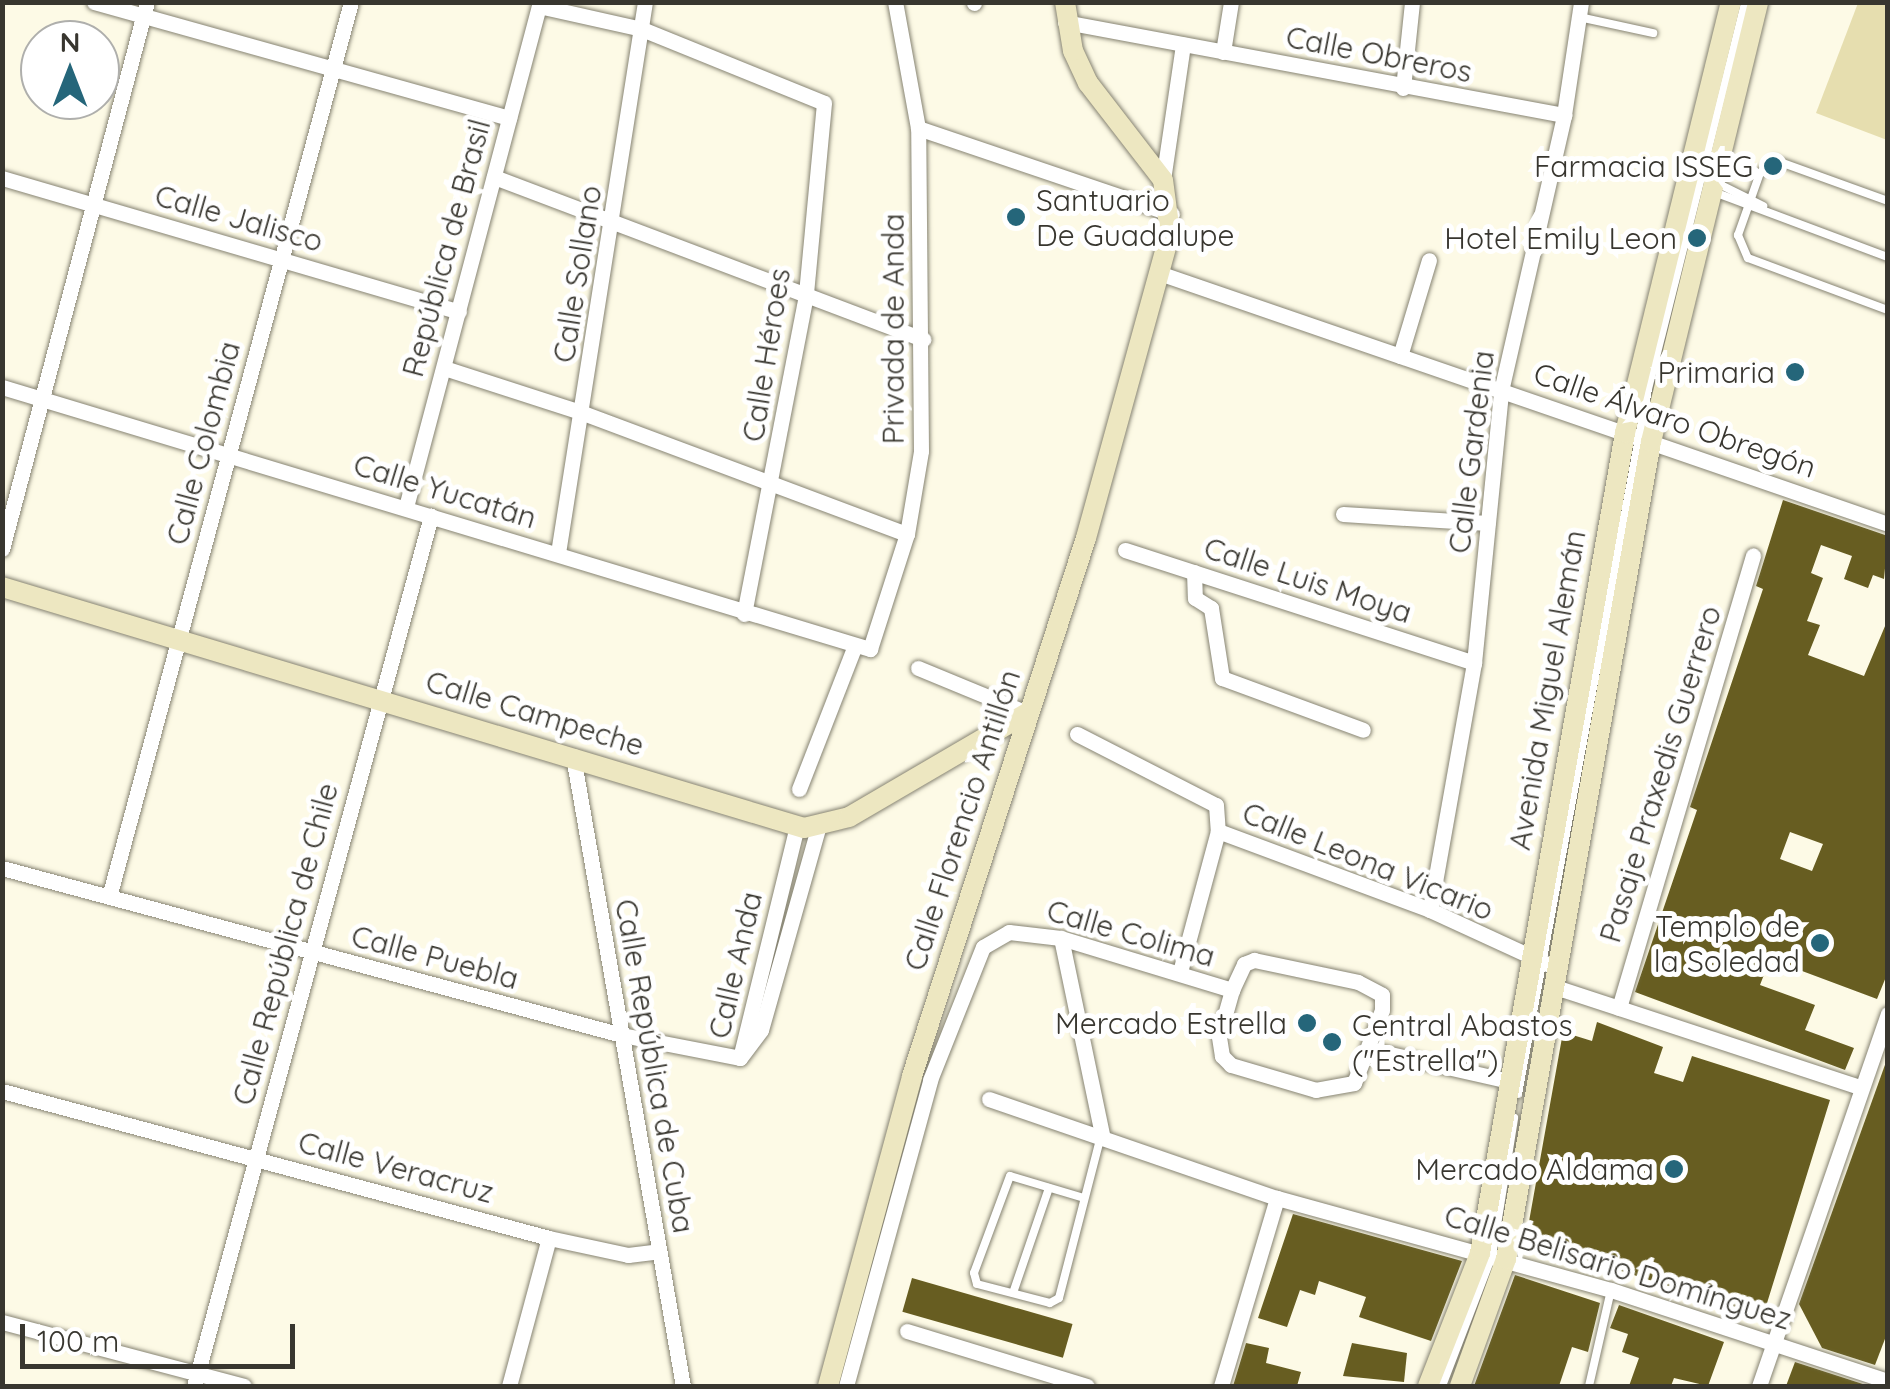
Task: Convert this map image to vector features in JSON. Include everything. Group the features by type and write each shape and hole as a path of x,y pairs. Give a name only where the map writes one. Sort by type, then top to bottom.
{"main road":[{"name":"Avenida Miguel Alemán","path":"1460,1386 1492,1256 1639,438 1731,2"},
{"name":"Avenida Miguel Alemán","path":"1428,1386 1492,1256 1509,1081 1546,969 1639,438 1713,187 1758,2"},
{"path":"1065,12 1088,83 1164,180 1172,214"},
{"name":"Calle Florencio Antillón","path":"828,1386 912,1076 1086,538 1160,273 1172,214"},
{"name":"Calle Campeche","path":"2,587 378,696 808,828"},
{"path":"808,828 1027,712"}],"street":[{"path":"94,2 145,9 508,118"},
{"name":"Calle Colombia","path":"109,898 351,2"},
{"name":"Calle Sollano","path":"558,553 614,221 645,2"},
{"name":"Privada de Anda","path":"862,649 907,534 921,451 923,339 918,128 895,2"},
{"path":"1224,52 1231,2"},
{"path":"1404,88 1412,2"},
{"path":"539,4 642,29"},
{"name":"República de Brasil","path":"406,507 539,4"},
{"path":"2,549 145,9"},
{"name":"Calle Gardenia","path":"1430,910 1474,663 1501,391 1564,114 1580,10"},
{"name":"Calle Obreros","path":"1065,12 1183,44 1404,88 1564,114"},
{"name":"Calle Héroes","path":"642,29 824,103 806,296 773,483 744,614"},
{"path":"1164,180 1183,44"},
{"path":"918,128 1172,214"},
{"path":"494,177 923,339"},
{"name":"Calle Jalisco","path":"2,178 459,312"},
{"path":"1400,356 1429,260"},
{"name":"Calle Álvaro Obregón","path":"1160,273 1888,524"},
{"path":"444,368 583,412 907,534"},
{"name":"Calle Yucatán","path":"2,387 558,553 862,649"},
{"path":"1343,514 1488,522"},
{"name":"Calle República de Chile","path":"195,1380 258,1157 378,696 432,516"},
{"name":"Calle Luis Moya","path":"1125,550 1474,663"},
{"name":"Pasaje Praxedis Guerrero","path":"1619,1008 1753,555"},
{"path":"1194,572 1195,598 1211,608 1222,678 1363,730"},
{"path":"798,789 862,649"},
{"path":"918,668 1027,712"},
{"name":"Calle Leona Vicario","path":"1078,734 1210,798 1218,831 1430,910 1619,1008 1859,1088"},
{"name":"Calle República de Cuba","path":"573,756 682,1386"},
{"name":"Calle Anda","path":"740,1058 761,1030 808,828"},
{"path":"1180,972 1218,831"},
{"name":"Calle Puebla","path":"2,868 622,1034 740,1058"},
{"name":"Calle Colima","path":"846,1386 930,1080 984,946 1009,932 1061,938 1232,990"},
{"path":"1061,938 1102,1134"},
{"path":"1254,960 1369,987 1383,1002 1368,1050 1354,1083 1335,1090 1232,1065 1219,1048 1232,990 1244,964 1254,960"},
{"path":"1759,1386 1859,1088 1883,1037 1888,1014"},
{"path":"1368,1050 1509,1081"},
{"name":"Calle Veracruz","path":"2,1091 549,1238 628,1255 659,1251"},
{"name":"Calle Belisario Domínguez","path":"988,1099 1102,1134 1277,1198 1611,1290 1888,1380"},
{"path":"1221,1386 1277,1198"},
{"path":"510,1386 549,1238"},
{"path":"2,1322 195,1380 244,1386"},
{"path":"907,1331 1087,1386"}],"lane":[{"path":"1639,438 1745,2"},
{"path":"1580,10 1653,34"},
{"path":"1888,201 1774,160 1766,164 1738,235 1748,258 1888,310"},
{"path":"1713,187 1888,256"},
{"path":"1084,1198 1016,1176 1005,1180 974,1273 978,1284 1050,1303 1060,1298 1102,1134"},
{"path":"1013,1293 1049,1188"},
{"path":"1442,1386 1492,1256"},
{"path":"1589,1386 1611,1290"}],"shaded area":[{"path":"1858,3 1887,3 1887,140 1816,113"}],"building":[{"path":"1783,500 1888,536 1884,579 1873,575 1868,588 1844,579 1852,556 1821,545 1811,573 1823,578 1807,621 1820,625 1808,655 1864,676 1888,619 1888,972 1877,999 1770,959 1760,985 1815,1005 1805,1030 1854,1048 1845,1070 1635,992 1697,810 1690,807 1763,589 1756,586","holes":["1790,832 1823,844 1812,871 1780,859"]},
{"name":"Mercado Aldama","path":"1597,1022 1663,1047 1654,1073 1683,1082 1692,1056 1830,1100 1763,1316 1536,1244 1540,1230 1528,1227 1563,1032 1592,1041"},
{"path":"1886,1062 1888,1331 1875,1365 1822,1348 1799,1304"},
{"path":"1293,1214 1462,1261 1431,1341 1359,1317 1366,1297 1319,1281 1315,1295 1300,1290 1287,1327 1258,1318"},
{"path":"1515,1275 1600,1303 1588,1352 1572,1347 1559,1386 1474,1386"},
{"path":"912,1278 1073,1324 1063,1358 902,1312"},
{"path":"1619,1305 1724,1342 1708,1386 1674,1378 1671,1386 1629,1386 1639,1358 1622,1352 1628,1334 1610,1328"},
{"path":"1246,1343 1269,1348 1266,1363 1301,1372 1297,1386 1233,1386"},
{"path":"1352,1343 1407,1353 1404,1382 1343,1376"},
{"path":"1795,1362 1869,1386 1786,1386"}],"place":[{"name":"Farmacia ISSEG","path":"1773,166"},
{"name":"Santuario De Guadalupe","path":"1016,217"},
{"name":"Hotel Emily Leon","path":"1697,238"},
{"name":"Primaria","path":"1795,372"},
{"name":"Templo de la Soledad","path":"1820,943"},
{"name":"Mercado Estrella","path":"1307,1023"},
{"name":"Central Abastos (\"Estrella\")","path":"1332,1042"},
{"name":"Mercado Aldama","path":"1674,1169"}]}
